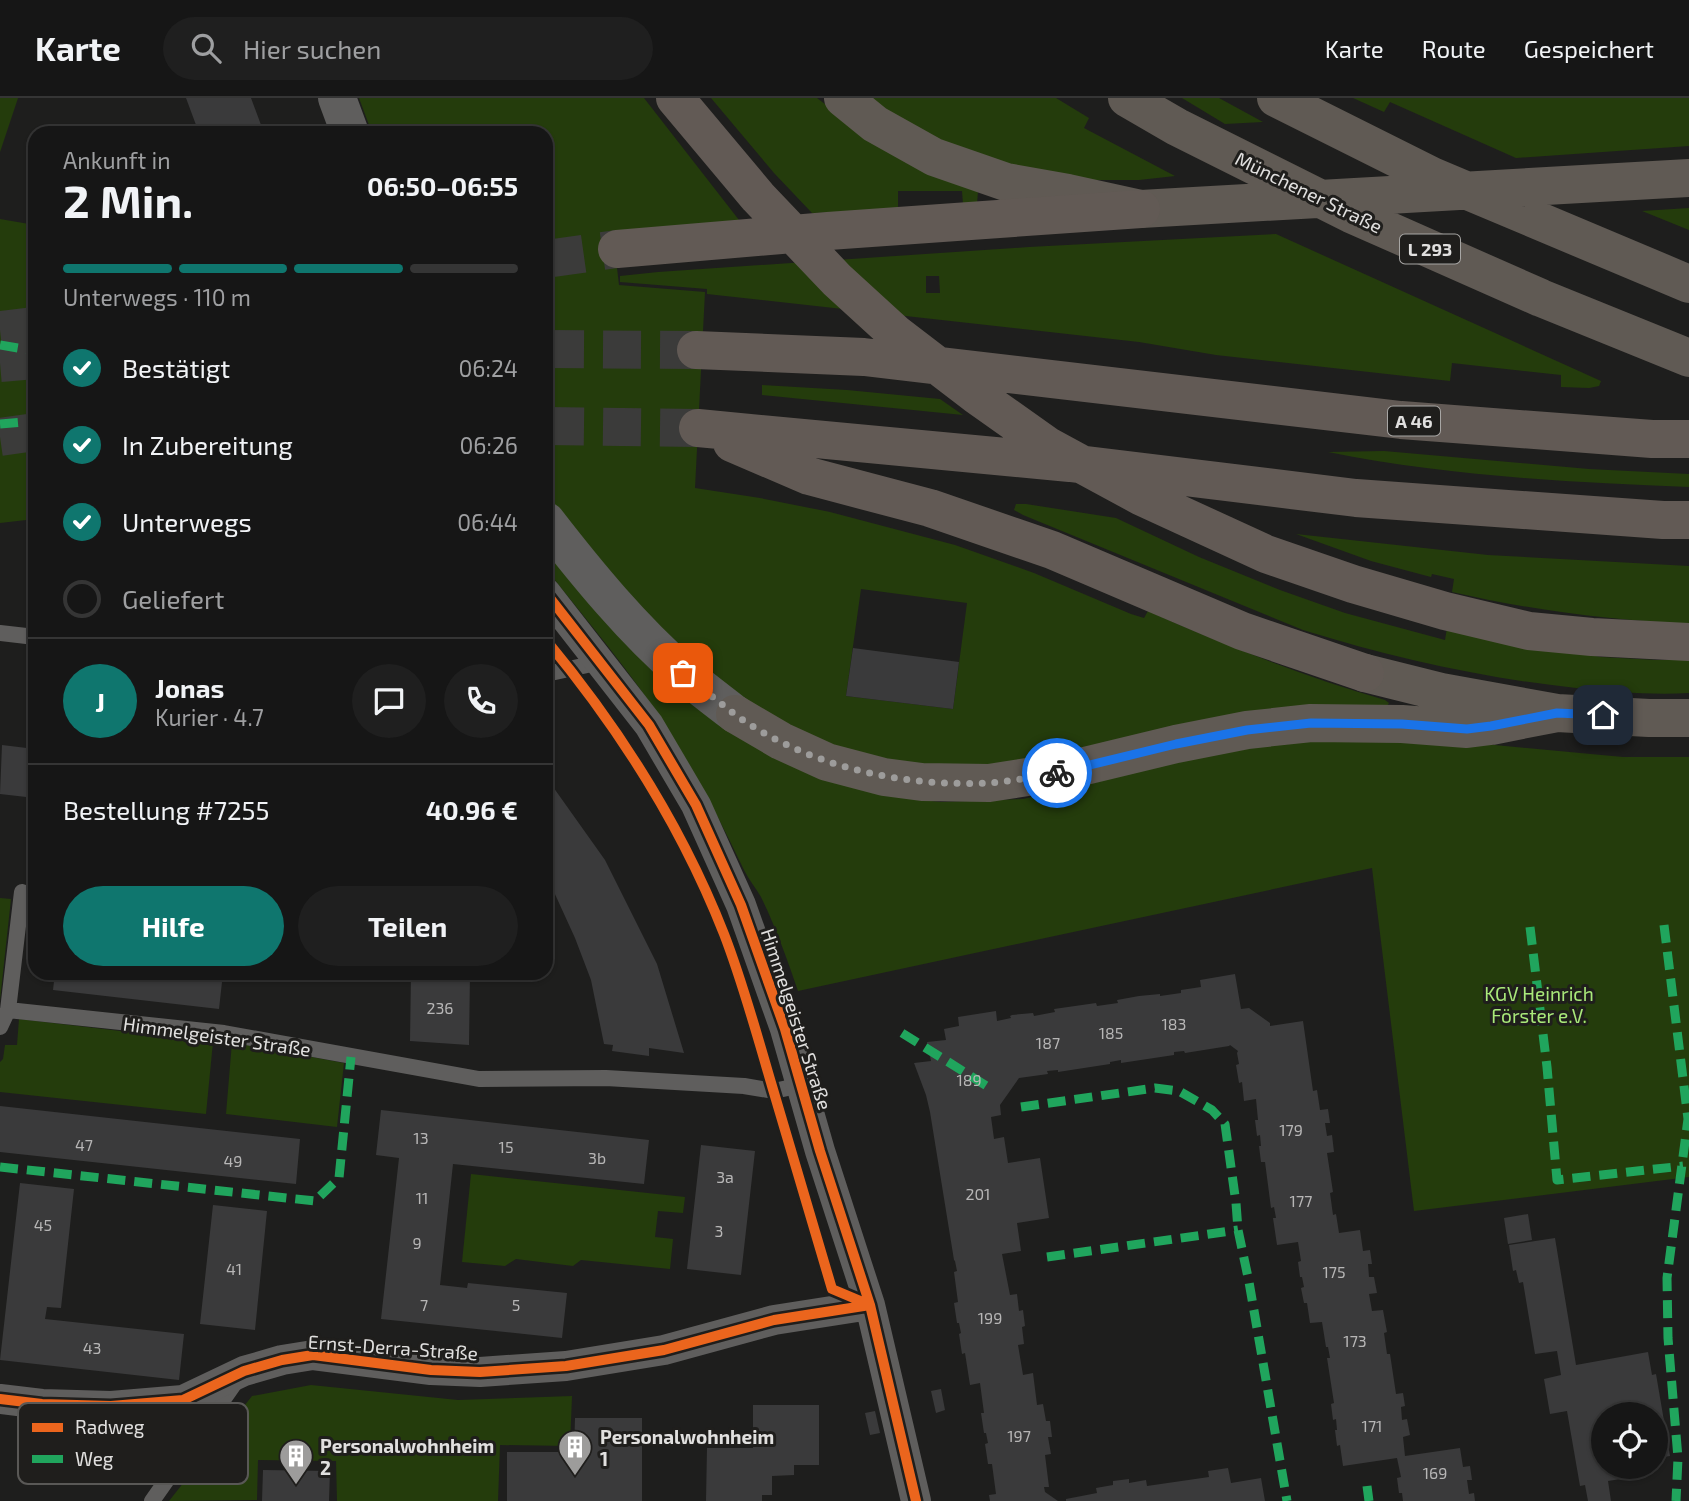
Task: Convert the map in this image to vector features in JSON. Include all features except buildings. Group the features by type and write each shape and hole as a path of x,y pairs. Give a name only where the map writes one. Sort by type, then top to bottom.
{"highway":[{"path":"675,98 758,197 837,280 895,333 1048,446 1142,497 1266,554 1353,584 1445,611 1529,631 1689,642"},
{"path":"843,98 875,124 934,157 1006,183 1141,209"},
{"name":"Münchener Straße","path":"1128,98 1177,127 1364,220 1541,298 1689,358"},
{"path":"1276,98 1432,176 1689,284"},
{"path":"617,249 1141,209 1689,178"},
{"name":"A 46","path":"696,349 863,357 1401,420 1652,439 1689,439"},
{"path":"1689,520 1356,498 1070,463 698,428 809,476 930,508 1052,550 1242,631 1365,673 1441,692 1557,713 1689,718"},
{"path":"735,714 781,741 838,765 884,777 922,782 989,783 1060,772 1247,730 1311,723 1402,724 1467,729 1557,713"}],"street":[{"path":"337,98 347,126"},
{"path":"553,530 576,561 640,631 683,673 735,714"},
{"name":"Himmelgeister Straße","path":"553,602 649,725 696,805 741,905 785,1029 820,1151 870,1305 916,1501"},
{"name":"Ernst-Derra-Straße","path":"147,1403 183,1400 244,1371 282,1360 313,1355 431,1370 480,1372 566,1366 664,1350 774,1320 870,1305"},
{"name":"Ernst-Derra-Straße","path":"0,1399 34,1403"}],"lane":[{"path":"0,633 28,636"},
{"path":"553,672 601,662"},
{"path":"0,1027 8,1010 22,892"},
{"name":"Himmelgeister Straße","path":"8,1010 224,1033 479,1079 606,1078 744,1086 774,1091 801,1085"},
{"path":"221,1403 244,1371"},
{"path":"152,1501 164,1484"}],"green space":[{"path":"0,98 18,98 0,152"},
{"path":"359,98 644,98 739,220 613,233 619,285 705,292 695,488 830,512 955,545 1034,573 1131,614 1144,618 1148,611 1265,660 1389,703 1387,706 990,769 918,767 810,739 739,697 656,627 591,555 553,506 553,126 369,126","holes":["861,589 967,603 953,709 846,696"]},
{"path":"711,98 817,98 860,131 978,191 977,204 963,204 962,191 898,191 898,209 812,213 774,173"},
{"path":"862,98 1056,98 1089,118 1084,128 1175,176 1139,180 1078,180 976,159"},
{"path":"1182,98 1219,98 1263,122 1225,124"},
{"path":"1353,98 1689,98 1689,146 1516,158 1390,102 1384,112"},
{"path":"1689,208 1689,230 1642,211"},
{"path":"0,219 28,224 28,520 0,523"},
{"path":"1276,234 1601,381 1599,386 1589,388 1561,387 1561,375 1452,363 1450,381 1216,355 1139,342 707,294 707,289 620,282 620,276 658,272 1029,247","holes":["926,276 939,276 940,293 926,293"]},
{"path":"762,385 940,399 963,415 762,395"},
{"path":"1384,451 1589,469 1689,474 1689,487 1462,472 1328,452"},
{"path":"1016,504 1116,518 1199,557 1280,590 1345,613 1445,640 1447,628 1601,657 1689,660 1689,693 1604,691 1507,679 1438,666 1337,640 1303,630 1023,515 1014,510"},
{"path":"1296,534 1488,555 1689,566 1689,624 1570,613 1452,592 1454,579 1432,574 1431,577 1371,561"},
{"name":"KGV Heinrich Förster e.V.","path":"553,558 626,643 912,799 941,802 1023,799 1098,782 1170,761 1307,737 1484,744 1623,757 1689,757 1689,1177 1414,1211 1372,868 798,991 761,897 746,874 689,764 640,688 553,578"},
{"path":"0,898 11,899 0,1000"},
{"path":"19,1019 213,1042 206,1114 0,1092 0,1062 5,1045 17,1045"},
{"path":"232,1042 344,1063 337,1127 226,1114"},
{"path":"471,1174 685,1197 683,1213 658,1211 655,1237 673,1239 670,1269 581,1260 573,1266 516,1259 505,1266 462,1262"},
{"path":"311,1385 458,1400 572,1396 570,1446 500,1445 498,1501 337,1501 336,1461 258,1460 257,1500 169,1501 182,1484 248,1484 246,1403 252,1396"}],"tunnel":[{"path":"553,258 617,249"},
{"path":"0,330 28,327"},
{"path":"553,349 696,350"},
{"path":"0,363 28,361"},
{"path":"553,426 698,428"},
{"path":"0,437 28,433"}],"marked path":[{"path":"0,345 28,350"},
{"path":"0,424 28,422"},
{"path":"1664,925 1688,1119 1667,1278 1668,1338 1678,1458 1676,1501"},
{"path":"1530,927 1557,1180 1683,1166"},
{"path":"902,1033 993,1090"},
{"path":"0,1167 315,1201 339,1178 351,1057"},
{"path":"1021,1107 1155,1088 1179,1091 1212,1110 1225,1124 1238,1230 1287,1501"},
{"path":"1047,1257 1238,1230"},
{"path":"1367,1486 1369,1501"}],"cycle path":[{"path":"553,602 649,725 696,805 741,905 785,1029 820,1151 870,1305 916,1501"},
{"path":"553,649 623,743 689,855 724,934 737,971 832,1289 870,1305"},
{"path":"147,1403 183,1400 244,1371 282,1360 313,1355 431,1370 480,1372 566,1366 664,1350 774,1320 870,1305"},
{"path":"0,1399 34,1403"}],"way so far":[{"path":"683,673 735,714 781,741 827,762 884,777 922,782 989,783 1057,773"}],"place":[{"name":"Personalwohnheim 1","path":"575,1477"},
{"name":"Personalwohnheim 2","path":"296,1486"}],"route":[{"path":"1057,773 1247,730 1311,723 1402,724 1467,729 1557,713 1603,715"}]}
